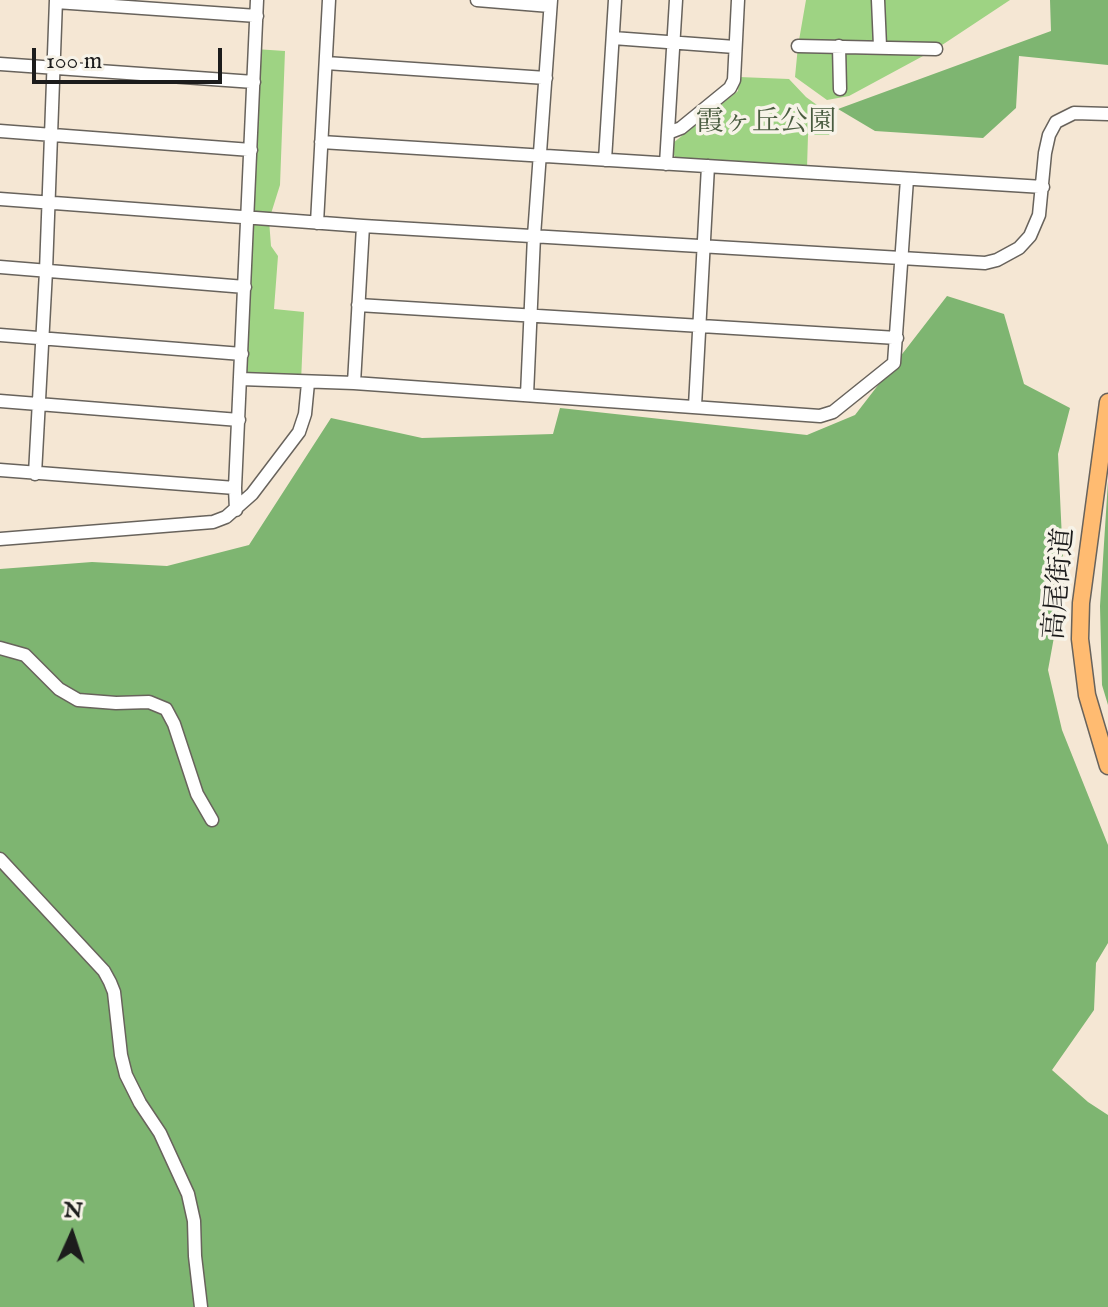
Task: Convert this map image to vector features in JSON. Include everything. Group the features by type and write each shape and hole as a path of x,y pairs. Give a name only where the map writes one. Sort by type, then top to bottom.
{"main road":[{"name":"高尾街道","path":"1108,402 1081,603 1080,639 1087,695 1108,766"}],"street":[{"path":"236,510 257,0"},
{"path":"317,223 329,0"},
{"path":"477,0 550,3 529,316 527,395"},
{"path":"605,160 615,0"},
{"path":"666,164 676,0"},
{"path":"668,133 681,128 730,88 734,80 738,0"},
{"path":"878,0 880,46"},
{"path":"35,474 56,1 257,16"},
{"path":"613,38 735,47"},
{"path":"798,46 936,49"},
{"path":"839,46 840,89"},
{"path":"326,63 546,78"},
{"path":"0,64 254,82"},
{"path":"0,199 317,223 967,264 997,260 1019,248 1030,236 1039,215 1045,153 1056,122 1074,113 1108,114"},
{"path":"0,131 251,150"},
{"path":"321,142 1043,187"},
{"path":"695,406 708,166"},
{"path":"241,379 354,383 820,416 833,412 894,363 907,179"},
{"path":"354,383 363,226"},
{"path":"0,267 245,287"},
{"path":"358,305 897,338"},
{"path":"0,335 242,354"},
{"path":"0,539 213,522 236,510 252,494 299,432 305,414 308,383"},
{"path":"0,401 239,420"},
{"path":"0,470 235,488"},
{"path":"0,648 25,655 59,689 78,700 149,702 166,709 197,794 212,820"},
{"path":"0,859 104,971 110,982 126,1075 160,1133 188,1194 194,1221 201,1307"}],"green space":[{"path":"806,0 1010,0 936,49 849,96 827,100 795,77"},
{"path":"1050,0 1108,0 1108,65 1019,56 1016,108 983,138 875,131 838,109 1051,31"},
{"path":"255,49 285,51 280,185 269,220 271,246 278,256 274,309 304,312 301,382 241,379"},
{"name":"霞ヶ丘公園","path":"739,77 789,79 806,97 832,116 831,135 808,135 807,168 677,160 672,152 673,143 738,91"},
{"path":"947,296 1004,314 1024,384 1070,408 1058,454 1064,582 1048,670 1062,730 1108,845 1108,943 1096,963 1094,1010 1052,1070 1108,1115 1108,1307 0,1307 0,569 92,562 167,566 249,545 331,418 422,438 553,434 560,408 807,435 855,415"},
{"path":"1108,481 1108,705 1102,685 1100,606"}]}
